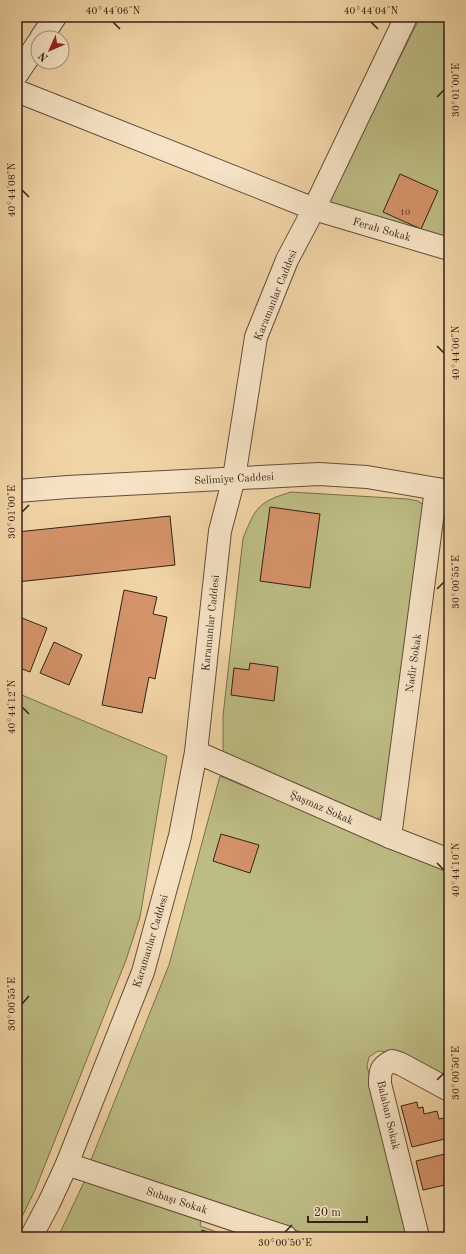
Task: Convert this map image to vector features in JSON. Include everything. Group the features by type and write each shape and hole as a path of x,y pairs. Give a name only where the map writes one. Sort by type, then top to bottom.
{"street":[{"path":"46,30 55,17"},
{"name":"Karamanlar Caddesi","path":"31,1237 67,1164 143,972 180,836 196,752 220,531 234,478 256,338 287,260 314,209 406,17"},
{"path":"17,74 30,55"},
{"name":"Ferah Sokak","path":"17,91 314,209 449,248"},
{"name":"Selimiye Caddesi","path":"17,491 319,474 367,476 442,490"},
{"name":"Nadir Sokak","path":"390,838 442,490"},
{"name":"Şaşmaz Sokak","path":"196,752 390,838 449,860"},
{"name":"Balaban Sokak","path":"418,1237 380,1084 380,1073 384,1065 392,1061 401,1064 449,1090"},
{"name":"Subaşı Sokak","path":"67,1164 286,1237"}],"shaded area":[{"path":"420,17 449,17 449,240 327,205"},
{"path":"291,492 408,499 418,501 424,505 385,815 375,820 223,755 223,716 243,538 251,519 260,507 271,499"},
{"path":"17,693 167,756 140,917 126,960 70,1102 35,1190 17,1227"},
{"path":"220,776 449,871 449,1082 392,1052 378,1051 369,1057 367,1066 409,1237 315,1237 91,1160 169,965"},
{"path":"85,1180 201,1219 200,1226 231,1237 58,1237"}],"building":[{"path":"400,174 438,191 421,229 383,212"},
{"path":"270,507 320,514 310,588 260,581"},
{"path":"170,516 175,565 17,582 17,532"},
{"path":"124,590 157,597 153,614 167,617 155,679 149,677 142,713 102,705"},
{"path":"17,616 47,628 30,672 17,667"},
{"path":"54,642 82,655 69,685 40,673"},
{"path":"250,663 278,667 274,701 231,695 234,668 249,670"},
{"path":"221,834 259,845 250,873 213,861"},
{"path":"417,1102 418,1108 423,1107 424,1114 437,1111 439,1119 448,1117 449,1138 412,1147 401,1106"},
{"path":"449,1153 449,1184 423,1190 416,1161"},
{"path":"202,1230 221,1237 200,1237"}]}
